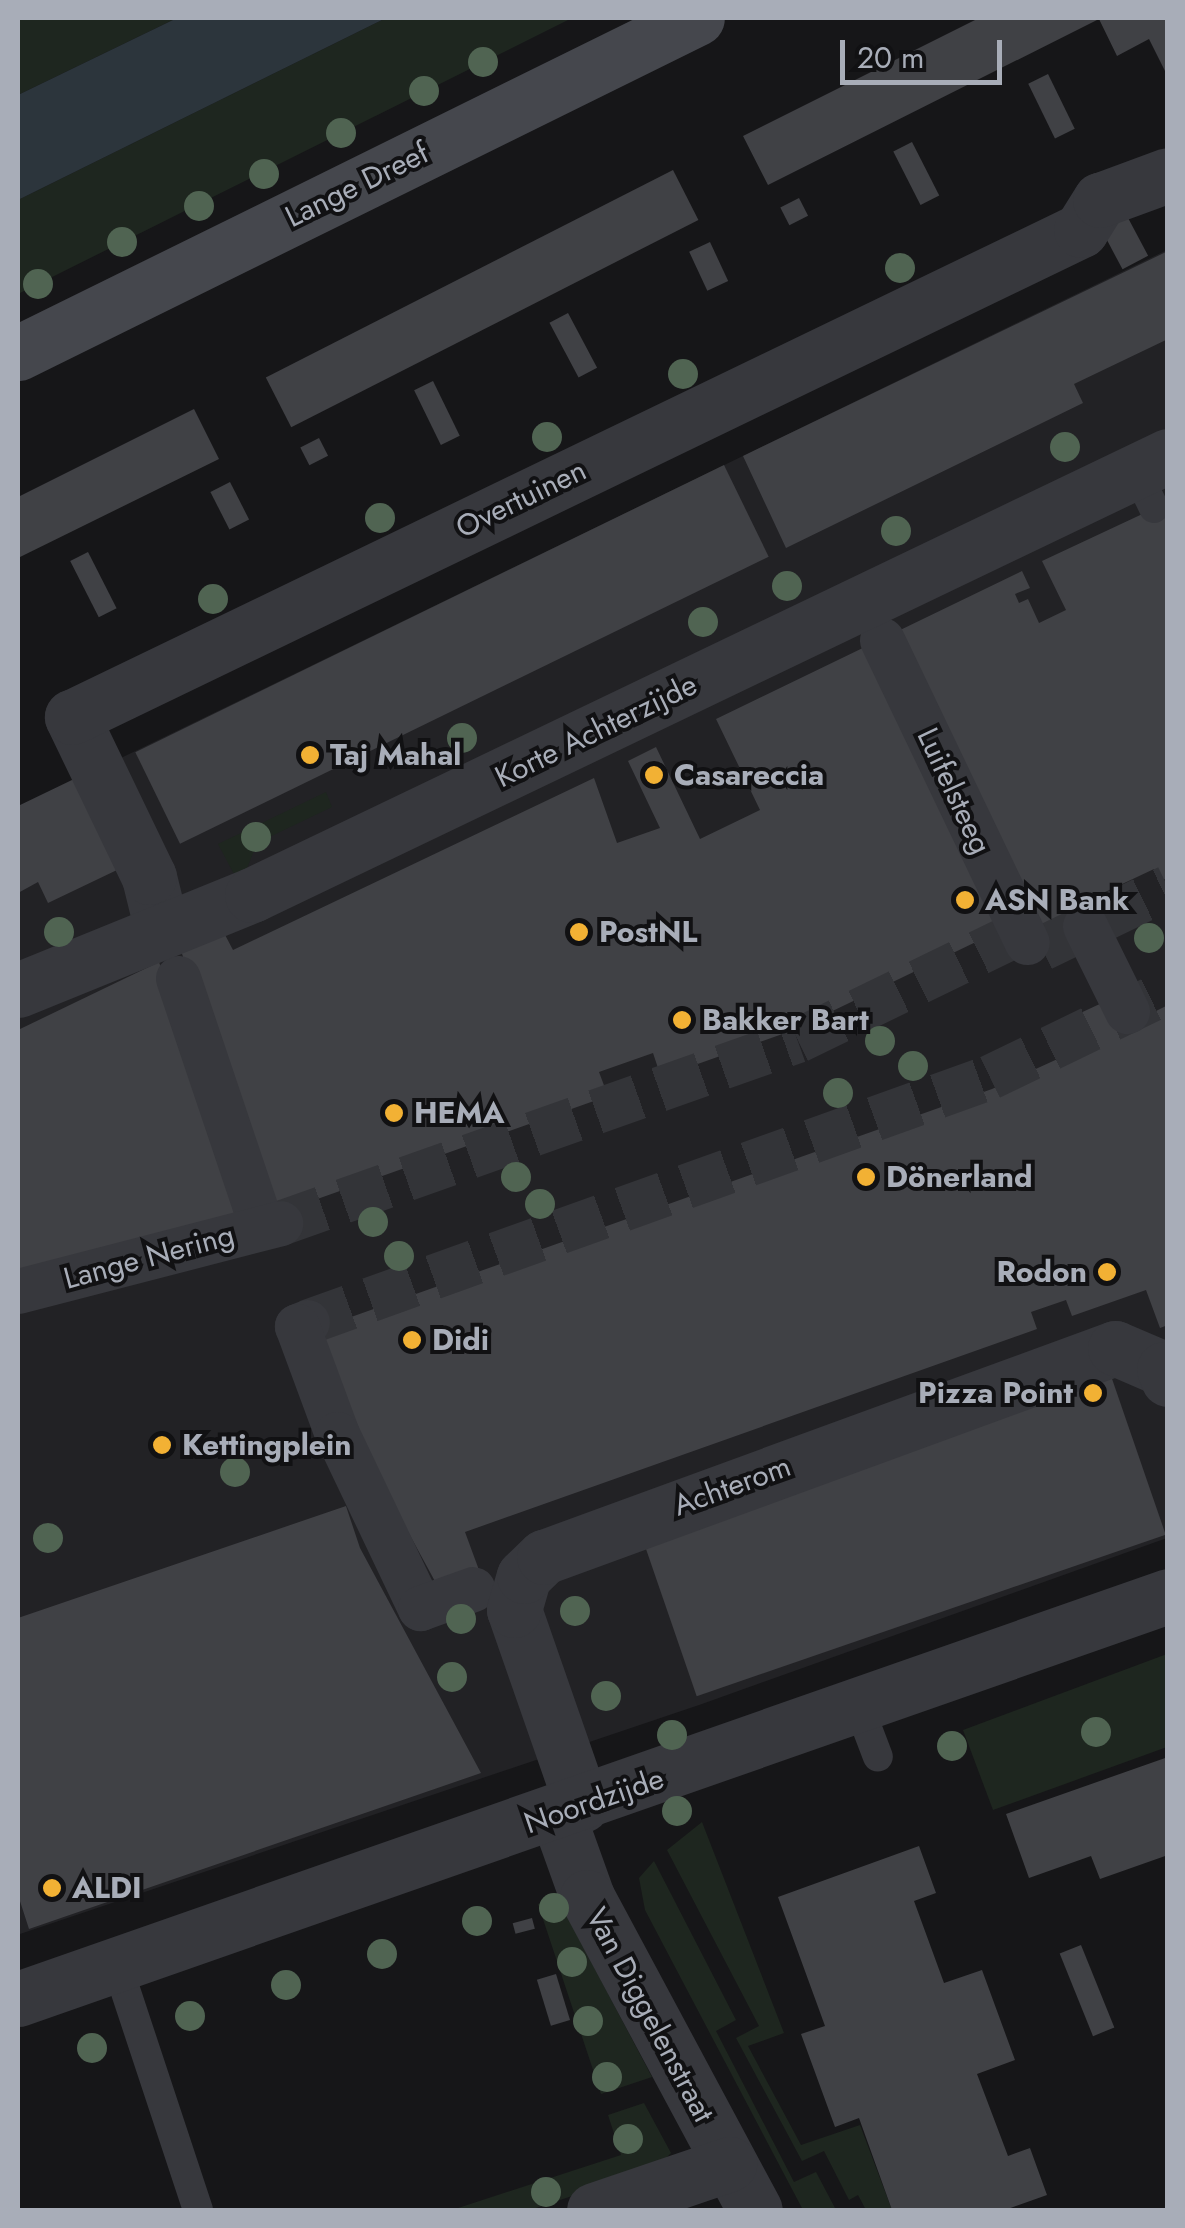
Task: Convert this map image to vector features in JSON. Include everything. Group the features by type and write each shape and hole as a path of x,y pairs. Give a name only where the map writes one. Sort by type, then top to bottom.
{"main road":[{"name":"Lange Dreef","path":"18,353 697,18"}],"street":[{"name":"Overtuinen","path":"170,954 145,868 72,717 1081,230 1100,200 1168,175"},
{"name":"Korte Achterzijde","path":"18,990 170,954 252,895 1152,479"},
{"name":"Luifelsteeg","path":"882,640 1025,943"},
{"path":"1085,926 1127,1011"},
{"name":"Lange Nering","path":"18,1291 271,1225 170,954"},
{"path":"302,1324 352,1468 414,1618 472,1589"},
{"name":"Achterom","path":"570,1809 514,1610 524,1576 544,1557 1115,1348 1164,1369 1168,1379"},
{"name":"Noordzijde","path":"18,1999 116,1962 570,1809 1168,1596"},
{"name":"Van Diggelenstraat","path":"570,1809 587,1898 742,2187"},
{"path":"594,2210 742,2187"}],"lane":[{"path":"859,1707 878,1757"},
{"path":"116,1962 198,2210"}],"shaded area":[{"path":"18,18 177,18 18,95"},
{"path":"177,18 386,18 18,200 18,95"},
{"path":"386,18 572,18 18,294 18,200"},
{"path":"1167,250 1167,1538 702,1704 20,1934 18,808"},
{"path":"326,792 332,807 257,843 246,871 235,876 218,844"},
{"path":"1167,1654 1167,1747 993,1810 963,1730"},
{"path":"702,1822 784,2033 748,2046 801,2145 860,2125 892,2210 866,2210 858,2195 849,2200 824,2151 802,2161 736,2038 759,2026 667,1850"},
{"path":"654,1861 736,2020 716,2031 794,2182 816,2172 835,2208 803,2210 645,1910 639,1878"},
{"path":"557,1897 652,2077 601,2094 538,1904"},
{"path":"644,2103 671,2153 656,2168 530,2210 452,2210 621,2155 608,2115"}],"building":[{"path":"979,18 1168,18 1168,77 1149,39 1117,56 1099,19 768,185 743,136"},
{"path":"1048,74 1075,129 1055,138 1028,84"},
{"path":"912,142 939,195 921,205 893,152"},
{"path":"673,170 698,220 291,427 266,377"},
{"path":"799,198 808,216 789,225 780,208"},
{"path":"1127,216 1148,256 1123,269 1101,230"},
{"path":"710,242 728,281 707,291 689,252"},
{"path":"1168,251 1168,339 1074,384 1083,403 786,548 743,456"},
{"path":"568,313 597,368 579,378 549,323"},
{"path":"433,381 460,436 441,445 414,390"},
{"path":"194,409 219,459 18,558 18,497"},
{"path":"319,438 328,456 309,465 300,448"},
{"path":"724,465 769,557 180,844 135,752"},
{"path":"230,482 249,519 229,529 210,492"},
{"path":"1168,502 1168,878 1160,881 1154,869 1086,901 1092,914 1038,939 894,633 1022,571 1030,588 1015,594 1019,603 1028,599 1039,623 1066,610 1042,561"},
{"path":"88,552 117,608 99,617 70,561"},
{"path":"871,644 1007,927 791,1031 661,1077 653,1053 599,1072 608,1096 275,1214 181,951 223,931 233,950 594,778 617,843 660,828 628,761 656,747 700,839 760,810 716,719"},
{"path":"74,779 117,870 48,903 38,882 18,893 18,806"},
{"path":"159,962 242,1214 18,1279 18,1030"},
{"path":"1104,1002 1118,1030 1168,1005 1168,1325 1160,1328 1146,1290 1072,1316 1066,1300 1031,1312 1037,1329 465,1532 479,1570 437,1585 352,1429 309,1332 992,1089 1075,1051 1061,1022"},
{"path":"1110,1373 1166,1535 697,1696 641,1534"},
{"path":"346,1506 360,1548 481,1773 29,1929 18,1895 18,1618"},
{"path":"1168,1757 1168,1855 1100,1879 1091,1856 1029,1878 1006,1814"},
{"path":"919,1846 936,1893 914,1901 944,1983 982,1970 1015,2060 977,2074 1008,2156 1030,2148 1047,2195 1005,2210 892,2210 859,2118 835,2127 801,2034 825,2026 778,1897"},
{"path":"532,1918 535,1929 516,1934 513,1923"},
{"path":"1081,1945 1114,2028 1093,2036 1060,1954"},
{"path":"556,1974 570,2020 551,2026 537,1980"}],"tunnel":[{"path":"1042,948 1168,887"},
{"path":"280,1223 798,1040 1008,938"},
{"path":"307,1322 990,1077 1168,991"}],"place":[{"name":"Taj Mahal","path":"310,755"},
{"name":"Casareccia","path":"654,775"},
{"name":"ASN Bank","path":"965,900"},
{"name":"PostNL","path":"579,932"},
{"name":"Bakker Bart","path":"682,1020"},
{"name":"HEMA","path":"394,1113"},
{"name":"Dönerland","path":"866,1177"},
{"name":"Rodon","path":"1107,1272"},
{"name":"Didi","path":"412,1340"},
{"name":"Pizza Point","path":"1093,1393"},
{"name":"Kettingplein","path":"162,1445"},
{"name":"ALDI","path":"52,1888"}]}
